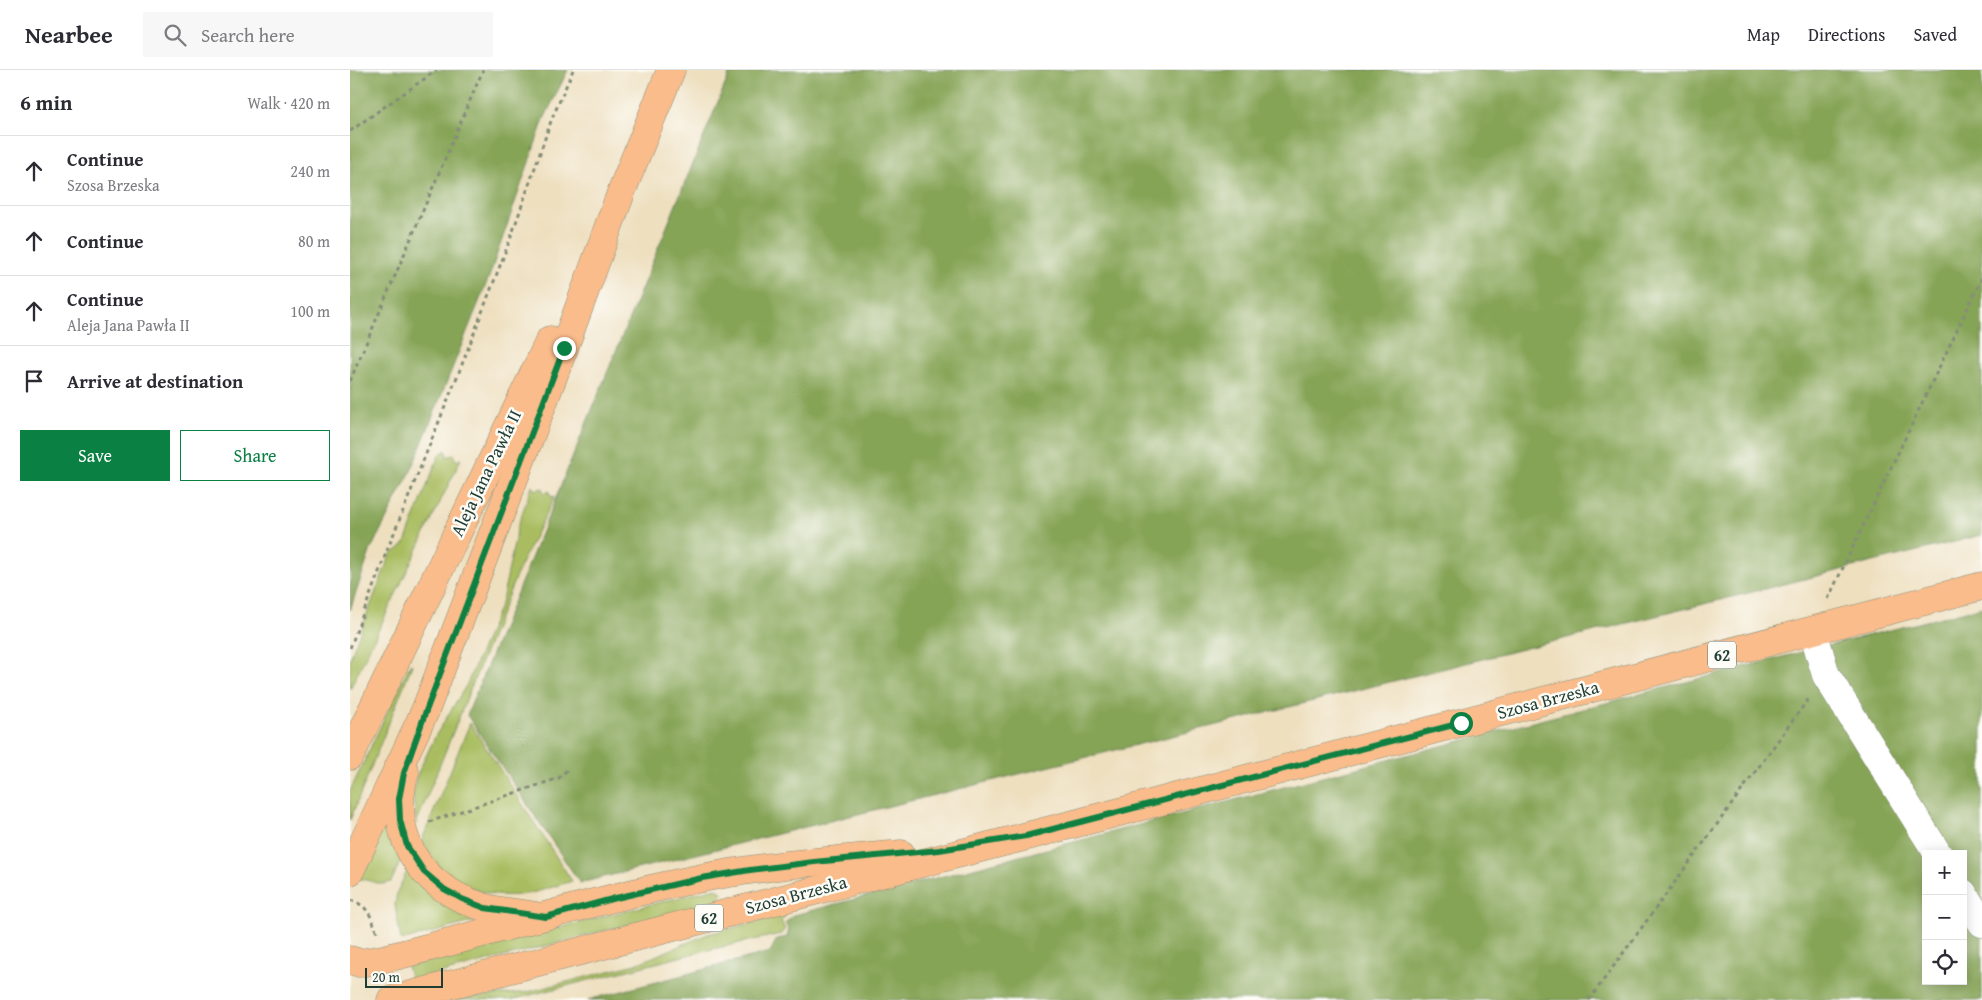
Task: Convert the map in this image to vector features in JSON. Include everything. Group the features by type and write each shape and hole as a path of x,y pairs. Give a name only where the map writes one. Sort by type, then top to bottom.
{"main road":[{"name":"Aleja Jana Pawła II","path":"350,871 426,711 622,190 671,70"},
{"name":"Aleja Jana Pawła II","path":"350,756 622,190"},
{"name":"Szosa Brzeska","path":"391,1000 1982,586"},
{"path":"350,741 383,688"},
{"path":"426,711 404,773 399,799 400,820 407,846 424,872 444,889 462,899 485,908 546,917"},
{"name":"Szosa Brzeska","path":"350,960 360,962 383,959 616,898 702,878 814,862 939,850 1026,836"}],"lane":[{"path":"1813,631 1826,675 1935,850"},
{"path":"1964,895 1982,923"}],"path":[{"path":"350,131 437,70"},
{"path":"350,382 483,70"},
{"path":"350,648 388,548 465,358 511,237 551,121 574,70"},
{"path":"1813,631 1982,278"},
{"path":"1589,1000 1826,675"},
{"path":"421,824 560,778 567,770"}],"green space":[{"path":"350,70 568,70 544,119 489,277 410,473 371,549 350,610"},
{"path":"731,70 1982,70 1982,535 580,883 467,715"},
{"path":"446,450 447,457 454,454 456,461 461,459 350,689 350,658 390,555 404,545 439,455"},
{"path":"532,486 536,490 542,488 544,493 549,491 551,497 554,496 553,500 520,566 416,824 413,795 416,777 436,735 467,684 502,601 518,525"},
{"path":"1982,607 1982,1000 588,1000 770,952 777,939 787,937 789,929 785,923 794,915 1778,658"},
{"path":"410,664 412,665 350,820 350,791"},
{"path":"470,723 572,881 526,894 504,895 489,893 461,883 449,875 429,853 422,840"},
{"path":"386,816 402,858 391,882 382,884 358,878"},
{"path":"409,867 479,920 401,941 395,905 397,892"},
{"path":"716,888 723,893 719,901 411,981 407,966"},
{"path":"787,914 781,921 785,929 781,934 703,951 511,1000 448,1000 528,992 636,964 708,934"}],"route":[{"path":"564,348 426,711 404,773 399,799 400,820 407,846 424,872 444,889 462,899 485,908 546,917 702,878 814,862 939,850 1026,836 1461,723"}]}
